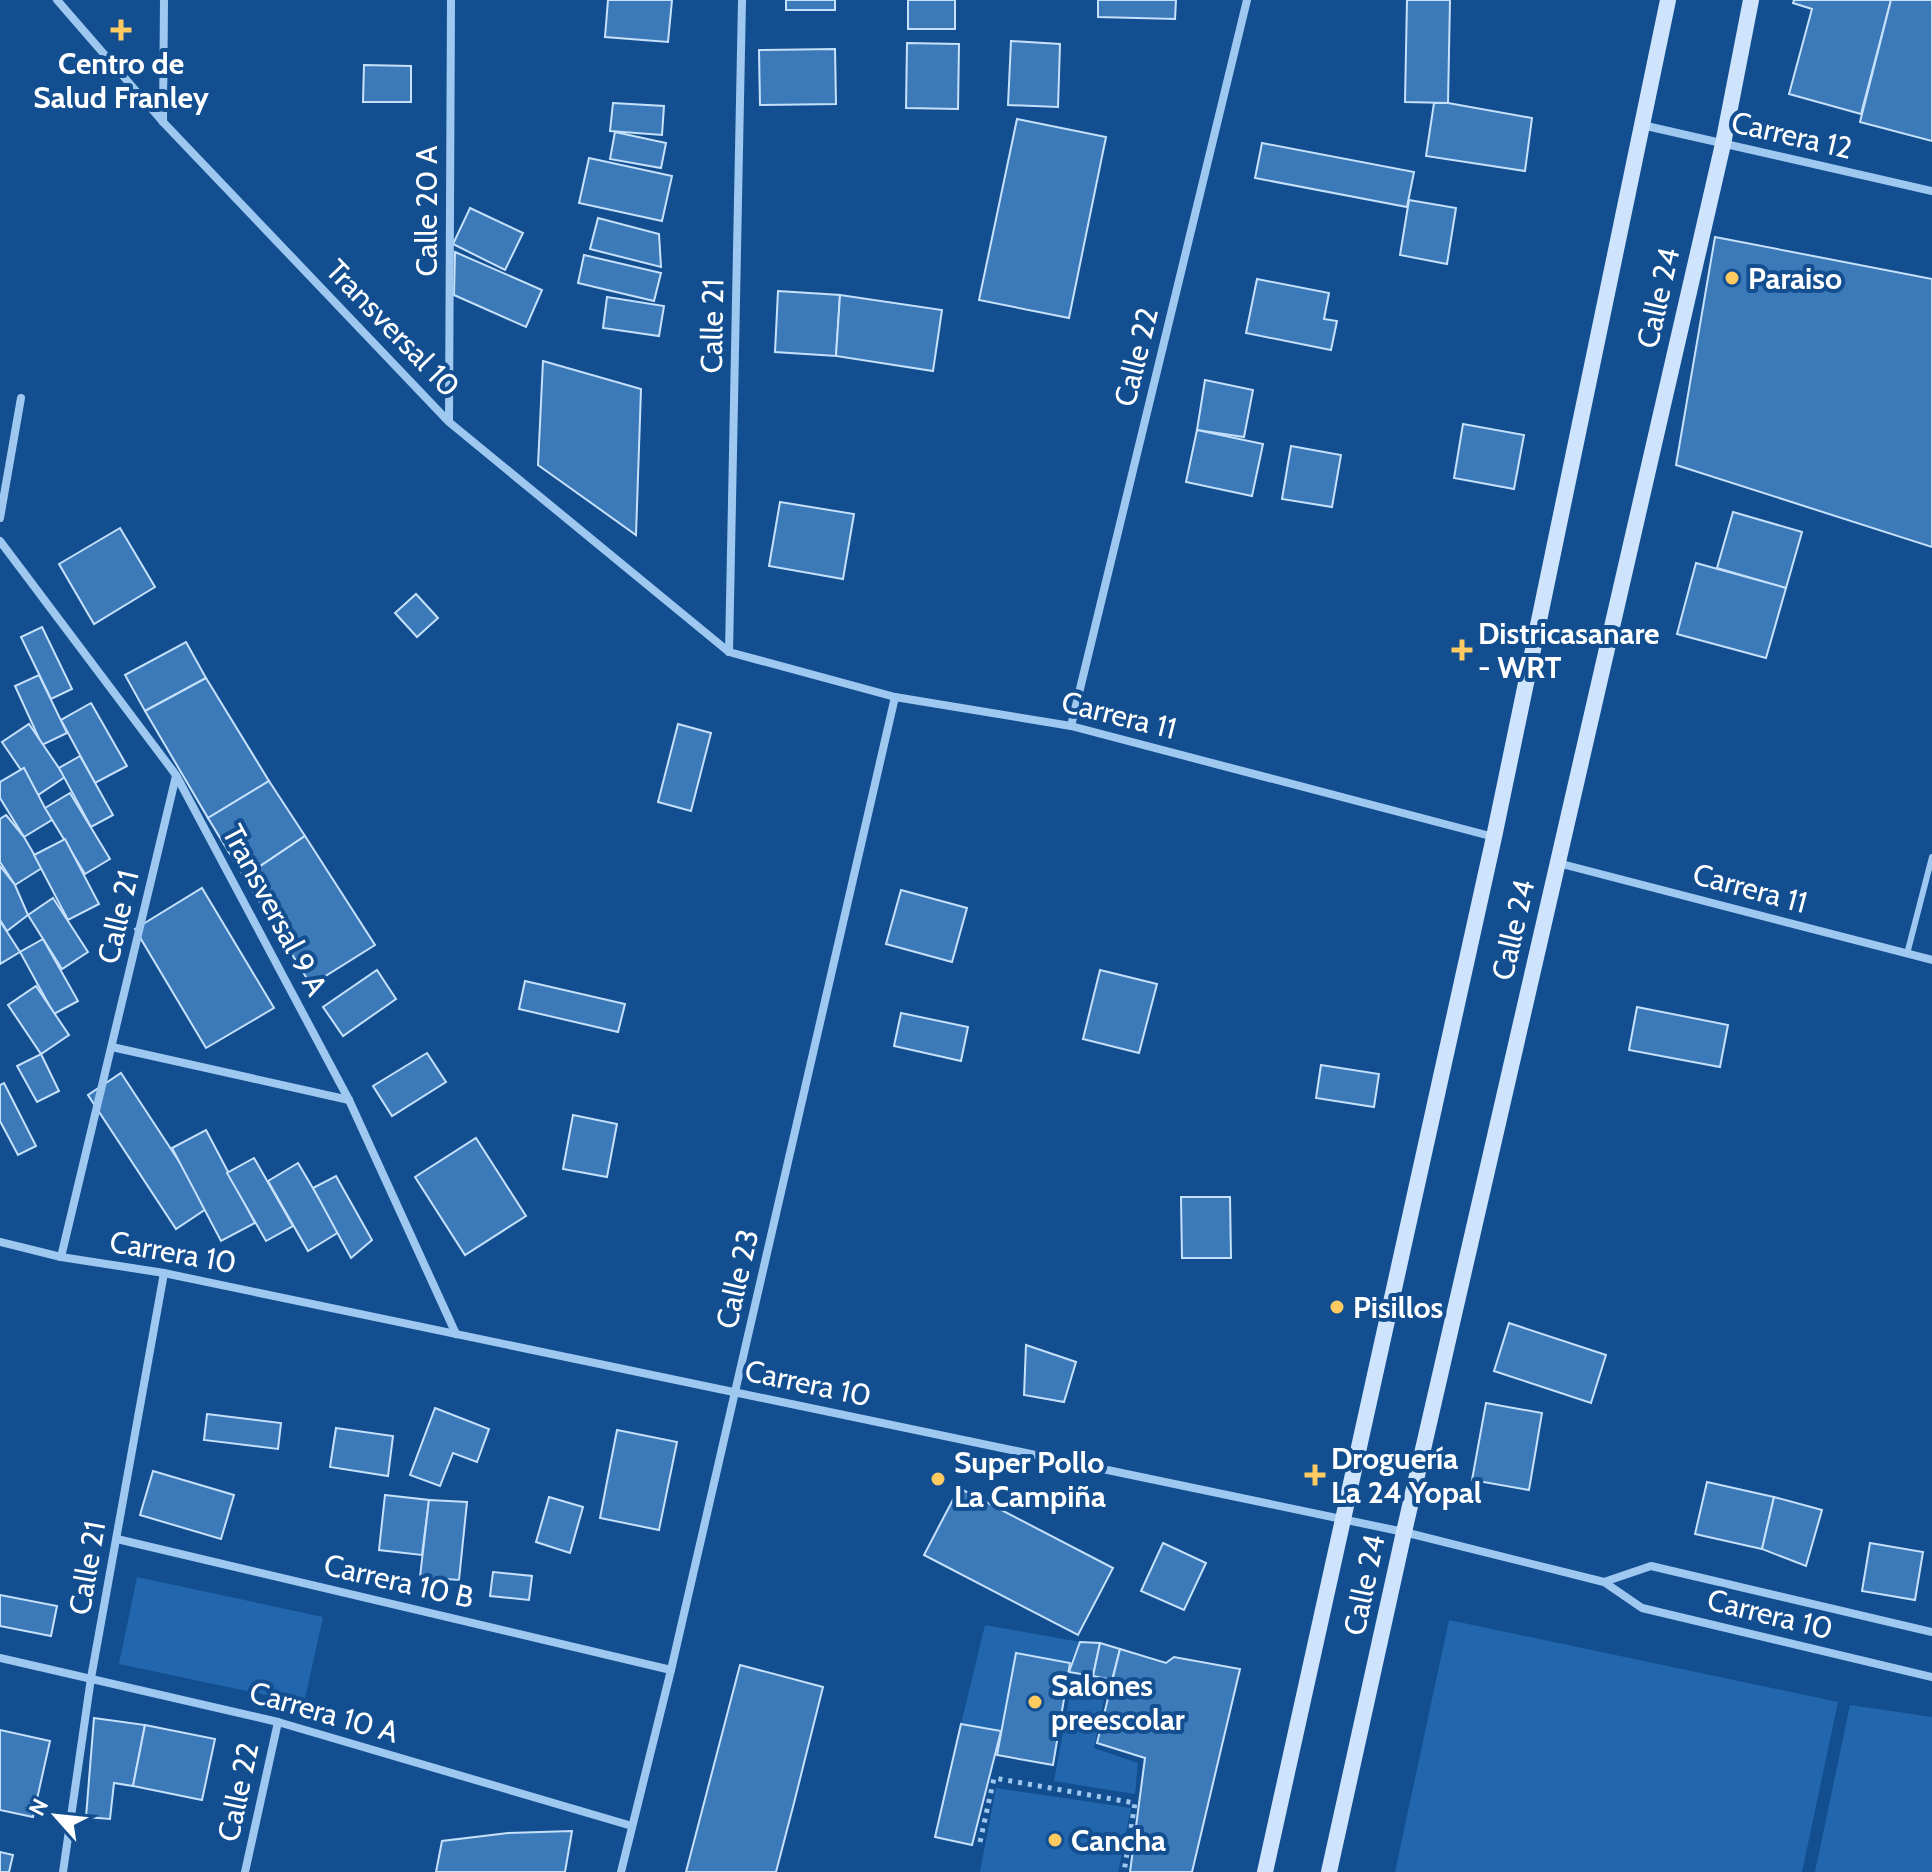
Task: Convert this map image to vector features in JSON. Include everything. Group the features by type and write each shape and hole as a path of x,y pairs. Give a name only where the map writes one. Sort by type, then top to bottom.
{"street":[{"name":"Transversal 10","path":"57,0 163,122 449,422 729,652"},
{"path":"163,122 164,0"},
{"name":"Calle 20 A","path":"449,422 451,0"},
{"name":"Calle 21","path":"729,652 742,0"},
{"name":"Calle 22","path":"1071,726 1247,0"},
{"name":"Calle 24","path":"1265,1872 1494,837 1668,0"},
{"name":"Calle 24","path":"1329,1872 1404,1532 1723,144 1751,0"},
{"name":"Carrera 12","path":"1642,125 1932,191"},
{"path":"0,518 21,398"},
{"name":"Transversal 9 A","path":"0,541 176,775 349,1100 456,1334"},
{"name":"Carrera 11","path":"729,652 895,697 1071,726 1494,837"},
{"name":"Calle 23","path":"621,1872 736,1392 895,697"},
{"name":"Calle 21","path":"61,1257 176,775"},
{"name":"Carrera 11","path":"1557,863 1932,960"},
{"path":"112,1047 349,1100"},
{"name":"Carrera 10","path":"0,1242 61,1257 164,1273 1404,1532 1604,1582 1642,1608 1932,1677"},
{"name":"Calle 21","path":"63,1872 91,1678 164,1273"},
{"name":"Carrera 10 B","path":"117,1539 671,1670"},
{"name":"Carrera 10","path":"1604,1582 1651,1566 1932,1632"},
{"name":"Carrera 10 A","path":"0,1658 278,1722 632,1826"},
{"name":"Calle 22","path":"245,1872 278,1722"}],"lane":[{"path":"1907,954 1932,857"}],"path":[{"path":"980,1842 994,1778 1135,1803 1124,1872"}],"shaded area":[{"path":"137,1577 323,1617 304,1703 119,1664"},
{"path":"1449,1620 1838,1702 1802,1872 1395,1872"},
{"path":"985,1625 1080,1642 1070,1663 1016,1653 1001,1731 961,1724"},
{"path":"1073,1678 1107,1685 1094,1748 1138,1763 1135,1794 1054,1781"},
{"path":"1850,1705 1932,1717 1932,1872 1815,1872"},
{"name":"Cancha","path":"996,1788 1131,1808 1118,1872 980,1872"}],"building":[{"path":"608,0 672,0 668,42 605,37"},
{"path":"786,0 835,0 835,10 786,10"},
{"path":"908,0 955,0 955,29 908,29"},
{"path":"1098,0 1176,0 1175,19 1098,17"},
{"path":"1407,0 1450,0 1448,103 1405,102"},
{"path":"1794,0 1891,0 1861,114 1789,94 1812,9 1793,3"},
{"path":"1891,0 1932,0 1932,141 1860,122"},
{"path":"1011,41 1060,44 1058,107 1008,105"},
{"path":"907,43 959,44 958,109 906,108"},
{"path":"835,49 836,104 760,105 759,50"},
{"path":"364,65 411,66 411,102 363,102"},
{"path":"613,103 664,106 662,135 610,131"},
{"path":"1434,103 1532,118 1525,171 1426,156"},
{"path":"1017,119 1106,137 1069,318 979,300"},
{"path":"615,132 666,143 661,168 610,159"},
{"path":"1262,143 1414,172 1407,207 1255,178"},
{"path":"589,158 672,176 662,221 579,203"},
{"path":"1409,200 1456,208 1447,264 1400,255"},
{"path":"470,208 523,233 505,270 453,244"},
{"path":"598,218 659,234 661,267 590,249"},
{"path":"1715,237 1932,279 1932,547 1676,465"},
{"path":"455,252 542,290 526,327 454,295"},
{"path":"584,255 661,273 654,301 578,283"},
{"path":"1257,279 1329,293 1324,319 1337,321 1331,350 1246,333"},
{"path":"778,291 840,295 836,356 775,352"},
{"path":"840,295 942,310 933,371 836,356"},
{"path":"607,297 664,306 659,336 603,328"},
{"path":"543,361 641,389 636,535 538,465"},
{"path":"1205,380 1253,390 1244,437 1197,430"},
{"path":"1463,424 1524,435 1514,489 1454,478"},
{"path":"1197,430 1263,444 1252,496 1186,482"},
{"path":"1291,446 1341,455 1332,507 1282,499"},
{"path":"780,502 854,514 843,579 769,566"},
{"path":"1733,512 1802,532 1786,588 1717,568"},
{"path":"120,528 155,587 94,624 59,564"},
{"path":"1696,563 1786,588 1766,658 1677,634"},
{"path":"416,594 438,618 417,637 395,613"},
{"path":"42,627 72,689 51,699 21,637"},
{"path":"186,642 206,678 145,711 125,675"},
{"path":"39,675 67,733 42,745 15,686"},
{"path":"206,678 269,781 208,818 145,711"},
{"path":"91,703 127,766 95,783 61,720"},
{"path":"29,724 65,777 38,795 2,742"},
{"path":"678,724 711,733 691,811 658,802"},
{"path":"80,756 113,815 91,827 59,768"},
{"path":"24,768 45,808 55,818 24,837 0,798 0,782"},
{"path":"269,781 305,836 244,877 208,818"},
{"path":"70,793 110,859 85,874 45,808"},
{"path":"6,815 24,837 42,868 15,885 0,862 0,819"},
{"path":"305,836 375,945 311,985 244,877"},
{"path":"65,839 99,904 68,920 34,855"},
{"path":"0,866 15,885 28,915 7,931 0,920"},
{"path":"202,888 274,1008 206,1048 135,929"},
{"path":"901,890 967,908 952,962 886,944"},
{"path":"53,898 88,952 62,969 28,915"},
{"path":"0,921 20,952 0,964"},
{"path":"43,939 78,1001 54,1014 20,952"},
{"path":"377,970 396,999 343,1036 323,1007"},
{"path":"1100,970 1157,984 1139,1053 1083,1039"},
{"path":"525,981 625,1004 618,1032 519,1009"},
{"path":"36,986 69,1035 41,1054 8,1005"},
{"path":"1637,1007 1728,1025 1720,1067 1629,1050"},
{"path":"901,1013 968,1027 961,1061 894,1046"},
{"path":"427,1053 446,1082 392,1116 373,1086"},
{"path":"41,1054 59,1091 37,1102 17,1066"},
{"path":"1321,1065 1379,1074 1374,1107 1316,1098"},
{"path":"121,1073 209,1207 176,1229 88,1095"},
{"path":"4,1083 36,1146 18,1155 0,1121 0,1085"},
{"path":"573,1115 617,1124 607,1177 563,1169"},
{"path":"206,1130 255,1223 221,1241 172,1148"},
{"path":"476,1138 526,1216 465,1255 415,1177"},
{"path":"254,1158 293,1226 266,1241 227,1173"},
{"path":"298,1163 339,1232 308,1251 268,1181"},
{"path":"336,1176 372,1240 351,1258 313,1188"},
{"path":"1181,1197 1230,1197 1231,1258 1182,1258"},
{"path":"1509,1323 1606,1355 1591,1403 1494,1371"},
{"path":"1026,1345 1076,1362 1064,1402 1024,1395"},
{"path":"1486,1403 1542,1413 1529,1490 1472,1480"},
{"path":"435,1408 489,1429 477,1462 453,1453 440,1486 410,1475"},
{"path":"207,1414 281,1423 278,1449 204,1440"},
{"path":"336,1428 393,1436 388,1476 330,1467"},
{"path":"617,1430 677,1442 659,1530 600,1518"},
{"path":"153,1471 234,1495 221,1539 140,1515"},
{"path":"1707,1482 1774,1497 1762,1549 1695,1534"},
{"path":"959,1488 1113,1568 1078,1635 924,1555"},
{"path":"385,1495 429,1500 422,1555 379,1550"},
{"path":"549,1497 583,1507 570,1553 536,1542"},
{"path":"1774,1497 1822,1510 1806,1566 1762,1549"},
{"path":"429,1500 467,1502 459,1580 420,1577"},
{"path":"1163,1543 1206,1563 1184,1610 1141,1591"},
{"path":"1870,1543 1923,1552 1915,1600 1862,1591"},
{"path":"493,1572 532,1576 529,1600 490,1596"},
{"path":"0,1595 57,1606 51,1636 0,1626"},
{"path":"1080,1642 1100,1643 1093,1676 1069,1672"},
{"path":"1100,1643 1120,1649 1112,1680 1093,1676"},
{"path":"1120,1649 1166,1663 1174,1657 1240,1669 1192,1872 1130,1872 1145,1758 1097,1743"},
{"name":"Salones preescolar","path":"1016,1653 1070,1663 1053,1765 997,1755"},
{"path":"740,1665 823,1687 776,1872 686,1872"},
{"path":"94,1718 145,1725 133,1786 114,1783 110,1819 86,1817"},
{"path":"961,1724 1001,1731 972,1845 935,1837"},
{"path":"145,1725 215,1739 202,1800 133,1786"},
{"path":"0,1730 50,1741 33,1817 0,1810"},
{"path":"572,1831 565,1872 436,1872 442,1841 508,1833"},
{"path":"0,1852 13,1855 9,1872 0,1872"}],"place":[{"name":"Centro de Salud Franley","path":"121,30"},
{"name":"Paraiso","path":"1732,278"},
{"name":"Districasanare - WRT","path":"1462,650"},
{"name":"Pisillos","path":"1337,1307"},
{"name":"Droguería La 24 Yopal","path":"1315,1475"},
{"name":"Super Pollo La Campiña","path":"938,1479"},
{"name":"Salones preescolar","path":"1035,1702"},
{"name":"Cancha","path":"1055,1840"}]}
